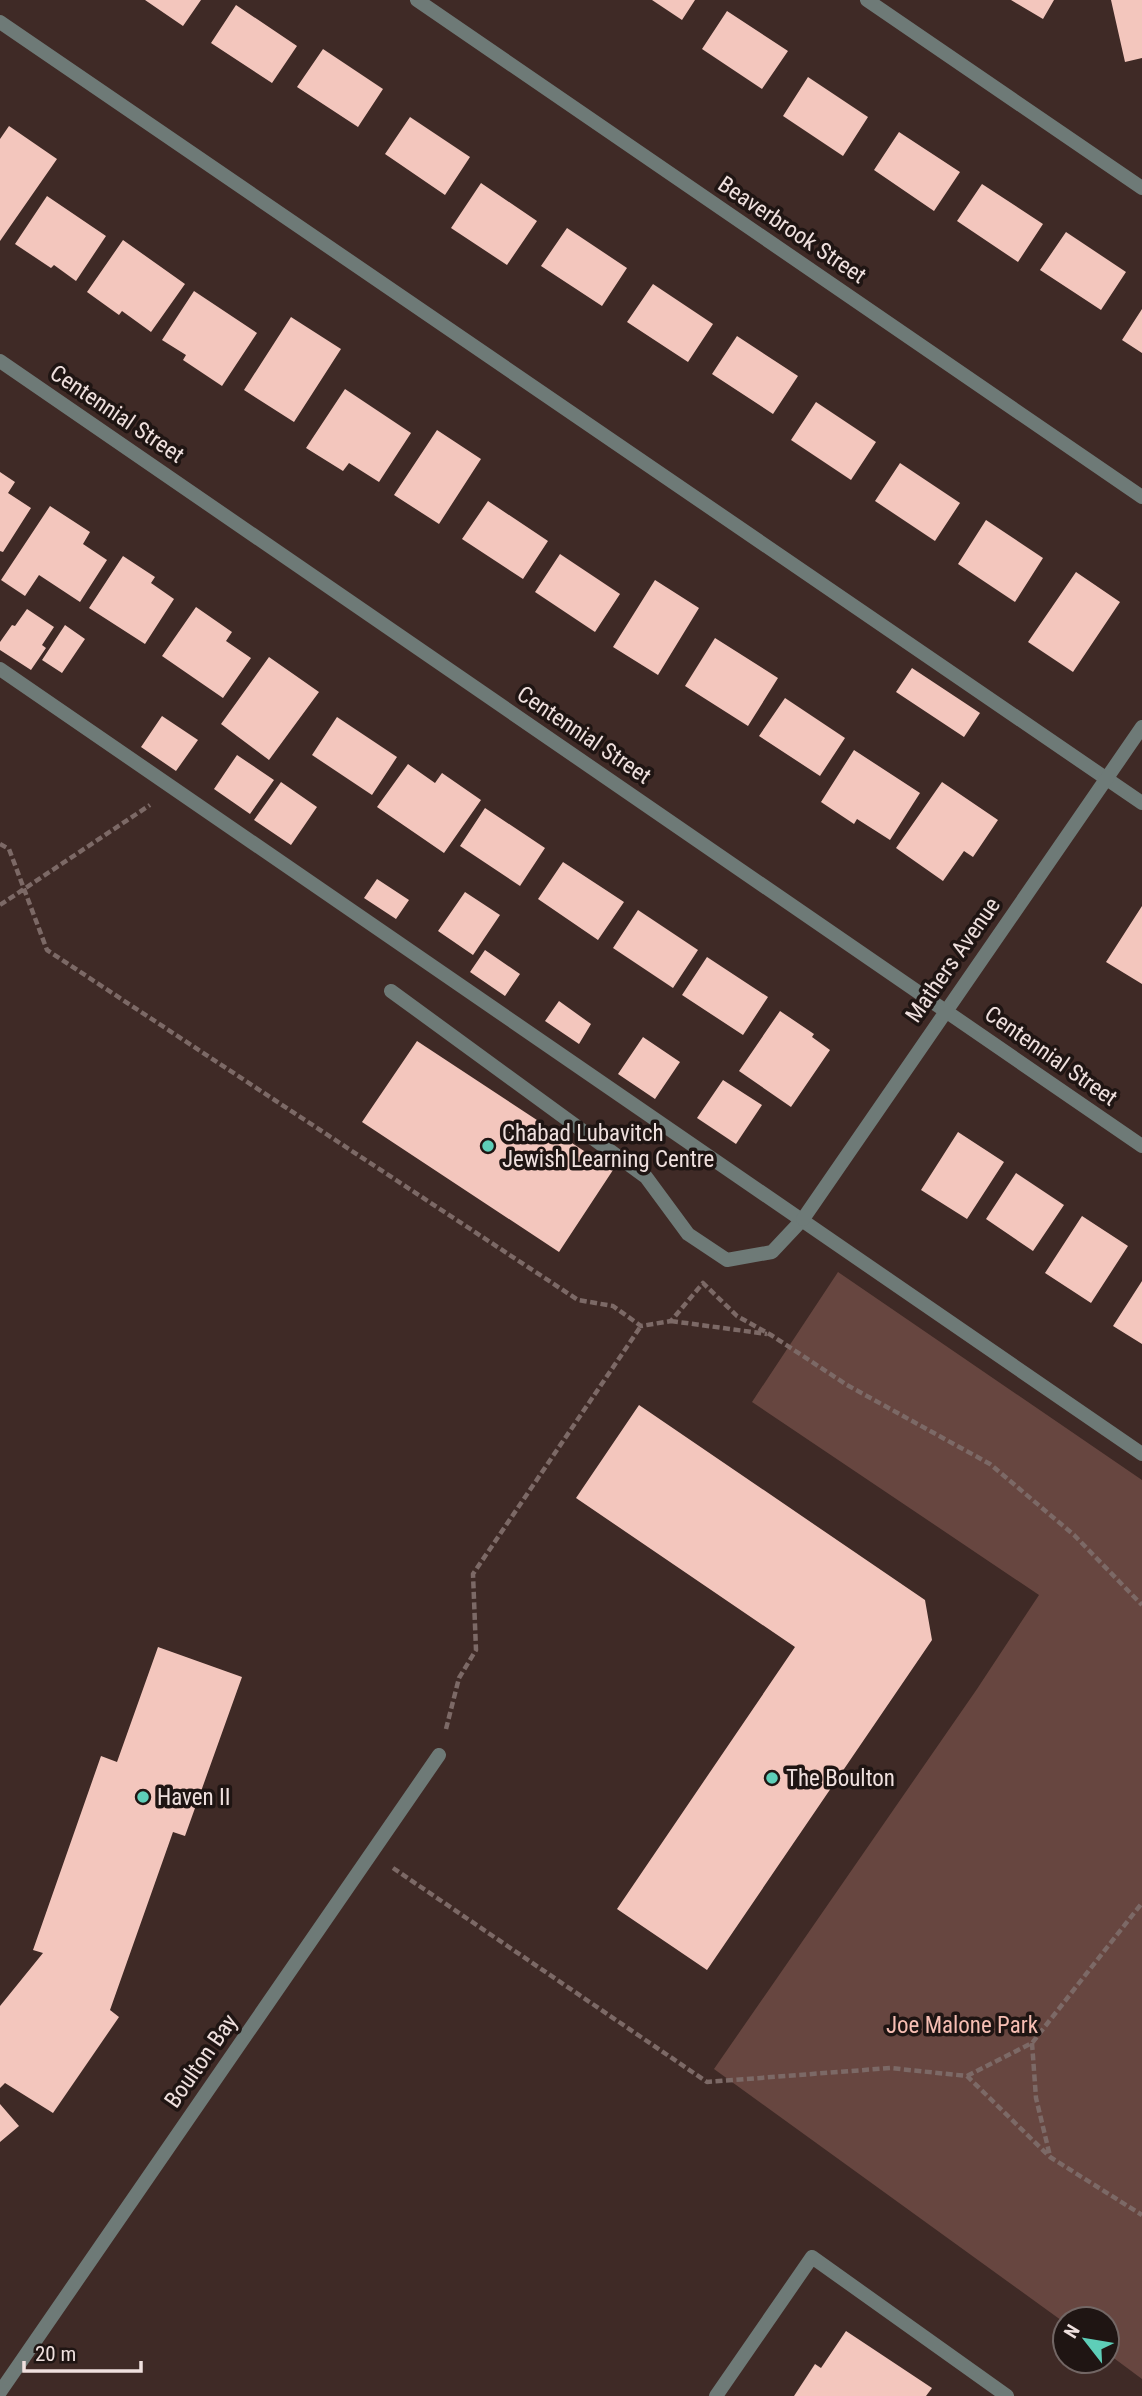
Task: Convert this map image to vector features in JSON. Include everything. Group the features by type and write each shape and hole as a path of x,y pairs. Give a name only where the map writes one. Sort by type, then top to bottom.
{"street":[{"name":"Beaverbrook Street","path":"417,0 1142,497"},
{"path":"867,0 1142,188"},
{"path":"0,22 1142,803"},
{"name":"Centennial Street","path":"0,361 1142,1146"},
{"path":"0,670 1142,1454"},
{"name":"Mathers Avenue","path":"391,990 646,1177 688,1234 727,1260 772,1252 803,1219 1142,727"},
{"name":"Boulton Bay","path":"0,2392 439,1755"},
{"path":"716,2396 812,2257 1007,2396"}],"path":[{"path":"0,905 173,788"},
{"path":"0,844 9,849 47,950 578,1300 613,1306 641,1326 671,1321 771,1335"},
{"path":"671,1321 703,1283 737,1316 848,1385 990,1464 1074,1535 1142,1605"},
{"path":"439,1755 459,1678 476,1650 472,1574 641,1326"},
{"path":"371,1854 707,2082 890,2068 967,2077 1032,2043 1142,1903"},
{"path":"1032,2043 1036,2098 1050,2157"},
{"path":"967,2077 1050,2157 1142,2215"}],"green space":[{"name":"Joe Malone Park","path":"838,1272 1142,1480 1142,2379 1121,2363 1121,2305 1051,2305 1051,2313 714,2069 1039,1595 752,1402"}],"building":[{"path":"145,0 201,0 183,26"},
{"path":"652,0 695,0 682,20"},
{"path":"1011,0 1054,0 1043,19"},
{"path":"1111,0 1142,0 1142,58 1125,62"},
{"path":"236,5 297,46 272,83 211,43"},
{"path":"727,11 788,51 762,89 702,49"},
{"path":"323,49 383,89 358,127 297,87"},
{"path":"808,77 868,117 843,156 783,116"},
{"path":"410,117 470,157 445,195 385,154"},
{"path":"9,126 57,159 0,241 0,139"},
{"path":"899,132 960,172 934,211 874,170"},
{"path":"481,183 537,221 507,265 451,228"},
{"path":"982,184 1043,224 1018,262 957,221"},
{"path":"47,196 106,236 76,281 54,265 51,268 15,244"},
{"path":"567,228 627,268 602,306 541,266"},
{"path":"1066,232 1126,272 1101,310 1040,270"},
{"path":"123,240 185,284 151,332 122,311 119,315 87,292"},
{"path":"653,284 713,324 688,362 627,322"},
{"path":"194,291 257,333 222,386 183,360 186,355 162,340"},
{"path":"1142,309 1142,353 1122,340"},
{"path":"291,317 341,349 294,422 244,390"},
{"path":"737,336 798,376 773,414 712,374"},
{"path":"345,389 411,433 379,482 349,463 343,471 306,448"},
{"path":"816,402 876,442 851,480 791,440"},
{"path":"437,430 481,459 439,524 394,495"},
{"path":"900,463 960,503 935,541 875,501"},
{"path":"0,472 15,482 8,493 31,508 3,552 0,551"},
{"path":"488,501 548,541 523,579 462,539"},
{"path":"50,506 90,532 83,544 107,560 80,602 39,575 25,596 1,580"},
{"path":"986,520 1043,558 1015,602 958,564"},
{"path":"560,554 620,594 595,632 535,592"},
{"path":"123,556 155,577 151,583 174,599 145,644 89,608"},
{"path":"1076,572 1120,602 1073,672 1028,642"},
{"path":"655,580 699,608 658,675 613,647"},
{"path":"196,607 232,632 226,641 251,658 223,698 162,656"},
{"path":"27,609 54,627 42,645 46,648 31,670 0,650 0,642"},
{"path":"65,625 85,639 62,673 42,660"},
{"path":"715,638 778,678 748,726 685,686"},
{"path":"269,657 319,692 269,760 221,724"},
{"path":"912,668 980,713 964,737 896,692"},
{"path":"785,698 845,738 820,776 759,736"},
{"path":"162,716 198,740 176,771 141,747"},
{"path":"337,717 397,757 372,795 312,755"},
{"path":"854,750 920,793 890,840 857,819 854,824 821,802"},
{"path":"237,755 274,780 250,814 214,789"},
{"path":"408,764 435,783 442,773 481,800 444,853 377,807"},
{"path":"281,782 317,807 291,845 254,820"},
{"path":"942,782 998,820 973,857 964,851 943,881 896,848"},
{"path":"485,808 545,848 520,886 460,846"},
{"path":"563,862 624,902 598,940 538,899"},
{"path":"377,879 409,900 396,919 364,898"},
{"path":"465,892 500,915 473,955 438,931"},
{"path":"1142,906 1142,984 1106,962"},
{"path":"638,910 698,950 673,988 613,948"},
{"path":"485,950 520,974 505,996 470,972"},
{"path":"707,957 768,997 743,1035 682,995"},
{"path":"559,1001 591,1024 579,1044 545,1021"},
{"path":"780,1011 814,1034 812,1037 830,1050 791,1107 739,1071"},
{"path":"643,1037 680,1062 655,1099 618,1074"},
{"name":"Chabad Lubavitch Jewish Learning Centre","path":"417,1041 613,1170 559,1252 362,1122"},
{"path":"723,1080 762,1105 736,1144 697,1118"},
{"path":"958,1132 1004,1162 967,1219 921,1190"},
{"path":"1016,1173 1064,1205 1033,1251 986,1219"},
{"path":"1082,1216 1128,1246 1091,1303 1045,1273"},
{"path":"1142,1281 1142,1344 1113,1326"},
{"name":"The Boulton","path":"639,1405 925,1600 932,1640 707,1970 617,1909 795,1647 576,1498"},
{"name":"Haven II","path":"158,1647 242,1677 185,1836 173,1832 110,2010 119,2017 53,2113 5,2083 0,2088 0,2006 43,1953 33,1950 101,1756 117,1762"},
{"path":"0,2104 19,2126 0,2142"},
{"path":"846,2331 932,2388 926,2396 794,2396 815,2364 821,2368"}],"place":[{"name":"Chabad Lubavitch Jewish Learning Centre","path":"488,1146"},
{"name":"The Boulton","path":"772,1778"},
{"name":"Haven II","path":"143,1797"}]}
